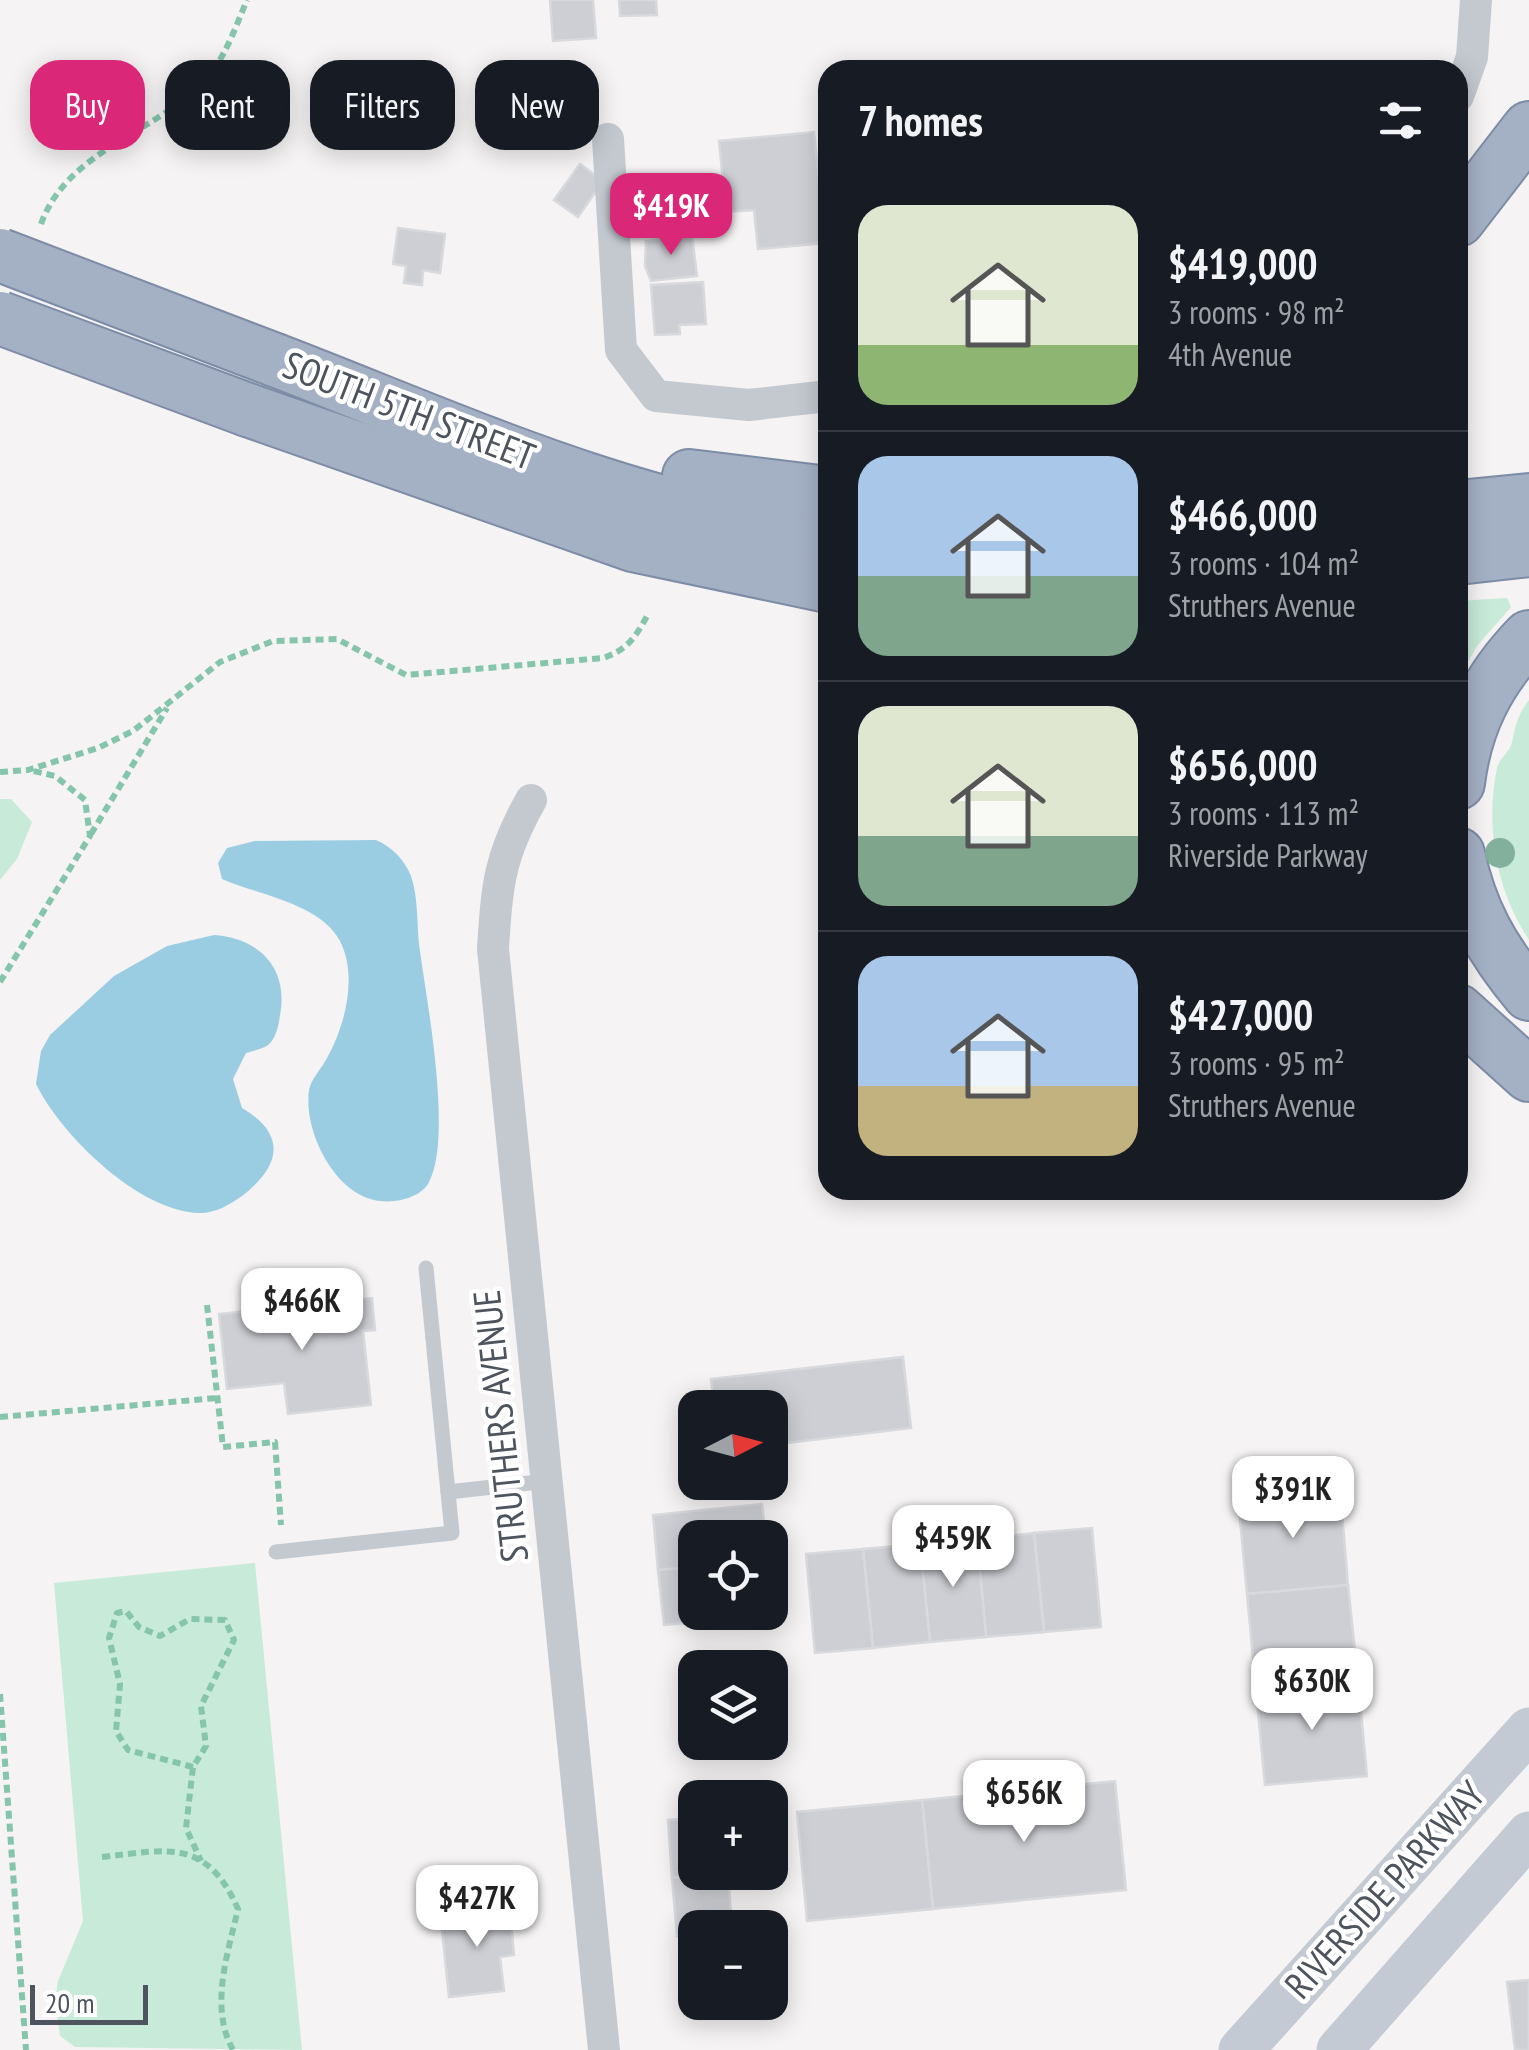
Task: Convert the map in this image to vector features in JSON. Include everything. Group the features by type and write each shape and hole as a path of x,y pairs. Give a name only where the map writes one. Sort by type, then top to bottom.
{"highway":[{"path":"1468,207 1529,128"},
{"name":"SOUTH 5TH STREET","path":"19,243 275,360 543,463 688,507 818,532"},
{"name":"SOUTH 5TH STREET","path":"0,318 447,483 633,545 818,584"},
{"path":"543,463 818,492"},
{"path":"1468,506 1529,500"},
{"path":"1468,557 1529,550"},
{"path":"678,554 818,597"},
{"path":"1468,733 1477,706 1504,663 1529,637"},
{"path":"1468,888 1477,919 1494,952 1529,994"},
{"path":"1468,1020 1529,1075"}],"main road":[{"name":"RIVERSIDE PARKWAY","path":"1240,2050 1529,1730"},
{"name":"RIVERSIDE PARKWAY","path":"1339,2050 1529,1834"}],"street":[{"path":"1468,68 1476,0"},
{"path":"608,139 622,350 656,396 748,404 818,397"},
{"name":"STRUTHERS AVENUE","path":"531,800 506,843 496,894 493,949 604,2050"}],"lane":[{"path":"280,1552 452,1533 426,1268"},
{"path":"448,1492 546,1481"}],"path":[{"path":"19,243 86,163 173,107 216,69 247,0"},
{"path":"0,772 28,770 98,748 133,731 220,662 272,641 337,639 406,675 439,676 602,658 620,652 634,640 647,616"},
{"path":"0,982 170,702"},
{"path":"28,770 71,785 85,800 90,836"},
{"path":"207,1305 223,1448 275,1442 280,1552"},
{"path":"0,1416 217,1398"},
{"path":"194,1767 128,1750 116,1732 120,1684 109,1638 117,1613 126,1611 139,1627 160,1636 190,1619 224,1620 234,1640 201,1706 206,1746 194,1767 186,1828 200,1861"},
{"path":"0,1694 26,2050"},
{"path":"102,1857 180,1849 200,1861 229,1888 238,1909 224,1958 222,1995 233,2050"}],"green space":[{"path":"1507,598 1511,607 1468,662 1468,600"},
{"path":"1529,700 1529,940 1501,879 1492,813 1497,768 1511,746"},
{"path":"0,799 11,799 32,822 17,859 0,880"},
{"path":"255,1563 302,2050 75,2047 60,2036 55,2001 58,1981 83,1921 54,1583"}],"water":[{"path":"376,840 401,859 413,884 436,1067 439,1135 435,1163 424,1189 413,1196 386,1201 364,1197 337,1175 317,1143 311,1124 310,1086 333,1045 347,1001 348,970 340,941 331,928 303,909 222,879 218,863 227,848 255,841"},
{"path":"214,935 245,942 267,958 280,983 282,998 273,1039 246,1053 233,1079 242,1108 257,1118 272,1140 271,1163 242,1196 217,1210 200,1213 152,1200 104,1167 64,1126 36,1084 41,1051 50,1035 114,976 167,946"}],"building":[{"path":"550,0 593,0 596,38 553,41"},
{"path":"619,0 656,0 657,15 620,16"},
{"path":"814,132 818,244 758,249 754,210 726,212 719,141"},
{"path":"580,164 603,181 578,217 554,200"},
{"path":"665,182 666,195 671,195 667,200 669,221 643,223 639,184"},
{"path":"398,228 445,234 440,273 423,270 422,285 404,283 406,266 393,264"},
{"path":"692,235 697,276 651,281 645,266 646,241"},
{"path":"703,282 706,324 679,325 680,334 655,335 651,285"},
{"path":"372,1298 375,1330 363,1331 371,1405 288,1414 284,1383 227,1389 219,1314"},
{"path":"903,1357 911,1428 788,1443 788,1390 712,1390 711,1379"},
{"path":"1340,1489 1348,1585 1247,1594 1238,1498"},
{"path":"762,1504 764,1520 678,1520 678,1568 658,1570 653,1515"},
{"path":"1092,1528 1101,1627 1044,1632 1034,1533"},
{"path":"1034,1533 1044,1632 986,1637 977,1539"},
{"path":"977,1539 986,1637 930,1642 920,1544"},
{"path":"920,1544 930,1642 873,1648 863,1549"},
{"path":"863,1549 873,1648 815,1653 806,1554"},
{"path":"678,1568 678,1624 664,1625 658,1570"},
{"path":"1348,1585 1358,1680 1256,1690 1247,1594"},
{"path":"1358,1680 1367,1776 1265,1785 1256,1690"},
{"path":"1115,1781 1126,1890 933,1909 922,1800"},
{"path":"922,1800 933,1909 807,1921 797,1812"},
{"path":"678,1819 678,1877 672,1878 668,1820"},
{"path":"678,1877 678,1890 729,1890 731,1910 678,1910 677,1936 672,1878"},
{"path":"481,1898 493,1905 497,1923 511,1922 514,1955 500,1957 504,1991 449,1997 442,1930 458,1928 462,1903"},
{"path":"1529,1980 1529,2050 1515,2050 1507,1982"}]}
